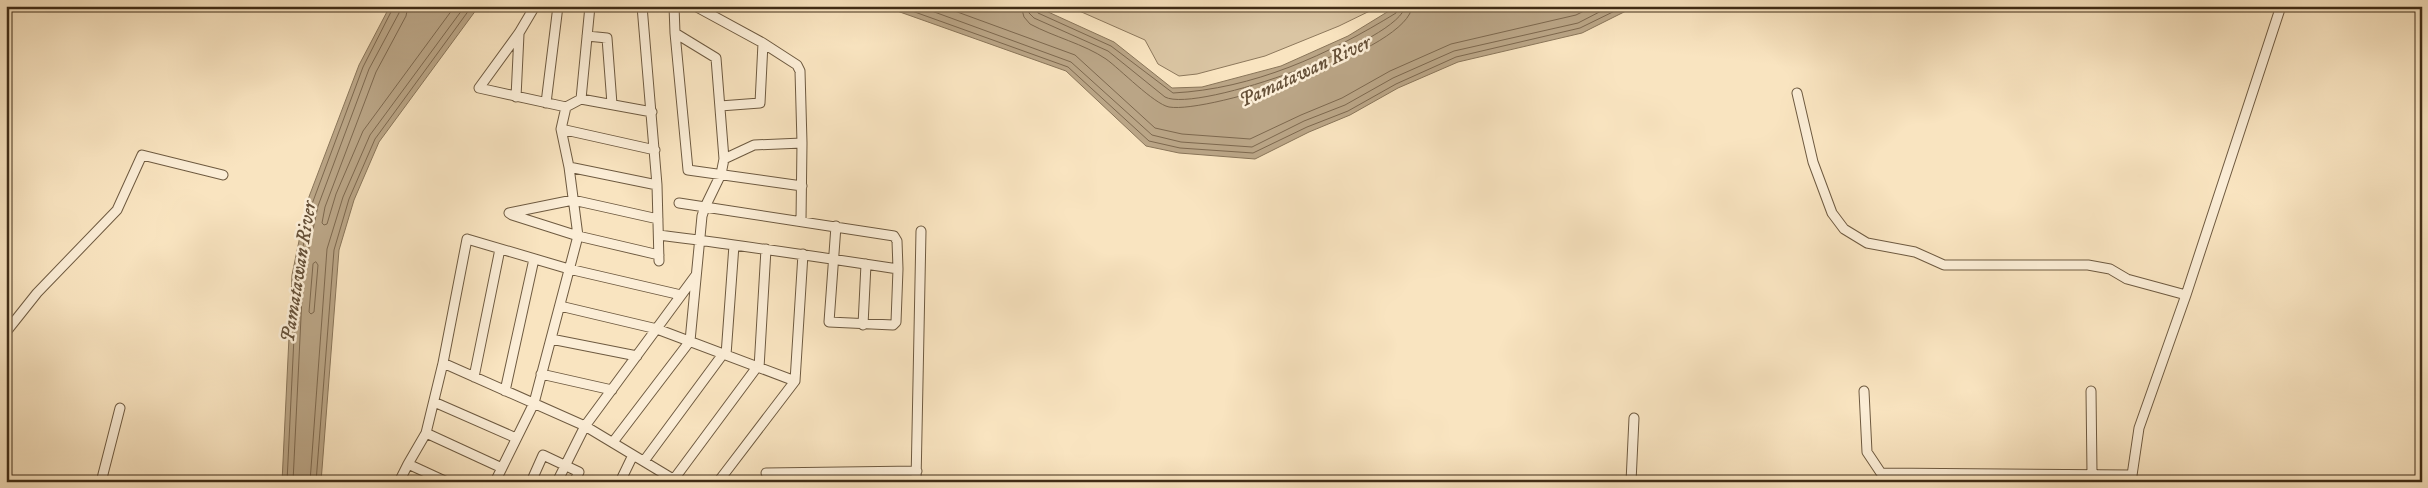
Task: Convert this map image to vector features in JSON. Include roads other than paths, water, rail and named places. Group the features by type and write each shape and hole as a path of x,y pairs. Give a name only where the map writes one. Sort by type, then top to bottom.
{"street":[{"path":"535,6 519,33 479,88 566,107 581,98 652,112"},
{"path":"546,103 558,6"},
{"path":"581,98 590,6"},
{"path":"642,6 657,185 659,235 659,258 578,236 509,213 573,200 658,219"},
{"path":"674,6 686,168 688,170 802,186"},
{"path":"695,6 763,43 797,65 800,71 802,143 801,220"},
{"path":"1864,391 1867,452 1881,473 2092,473 2131,478 2139,428 2186,295 2281,6"},
{"path":"516,96 519,33"},
{"path":"613,442 690,341 702,216 721,174 724,158 716,58 675,33"},
{"path":"587,36 607,38 612,104"},
{"path":"720,106 760,103 763,43"},
{"path":"1797,93 1813,162 1832,213 1844,230 1867,243 1915,252 1944,265 2088,265 2110,269 2127,279 2186,295"},
{"path":"495,482 534,403 578,236 570,167 561,130 566,107"},
{"path":"561,130 654,150"},
{"path":"724,158 754,145 802,143"},
{"path":"6,332 37,294 116,210 142,155 223,175"},
{"path":"570,167 657,185"},
{"path":"679,203 801,220 836,226 894,236 897,241 898,269 896,322 893,325 829,322 836,226"},
{"path":"916,482 921,231"},
{"path":"659,235 898,269"},
{"path":"399,482 426,433 443,363 467,239 569,270 681,295"},
{"path":"644,461 724,355 734,245"},
{"path":"474,377 500,249"},
{"path":"443,363 585,426 676,480 758,367 766,249"},
{"path":"718,482 795,381 803,254"},
{"path":"505,391 534,259"},
{"path":"863,325 866,264"},
{"path":"557,482 585,426 696,274"},
{"path":"560,306 657,329 795,381"},
{"path":"551,339 637,356"},
{"path":"541,374 612,390"},
{"path":"2091,391 2092,473"},
{"path":"434,402 516,438"},
{"path":"101,482 120,408"},
{"path":"1631,482 1634,418"},
{"path":"426,433 502,468"},
{"path":"531,482 543,455 579,472 574,482"},
{"path":"620,482 633,455"},
{"path":"408,464 447,482"},
{"path":"766,473 917,471"}],"water":[{"name":"Pamatawan River","path":"390,6 479,6 379,142 354,200 339,250 321,482 282,482 292,275 307,202 359,65"},
{"name":"Pamatawan River","path":"883,6 1035,6 1114,42 1172,88 1202,87 1281,66 1348,36 1397,6 1636,6 1582,33 1458,62 1398,88 1350,115 1309,132 1255,159 1179,153 1146,146 1066,71"}]}
